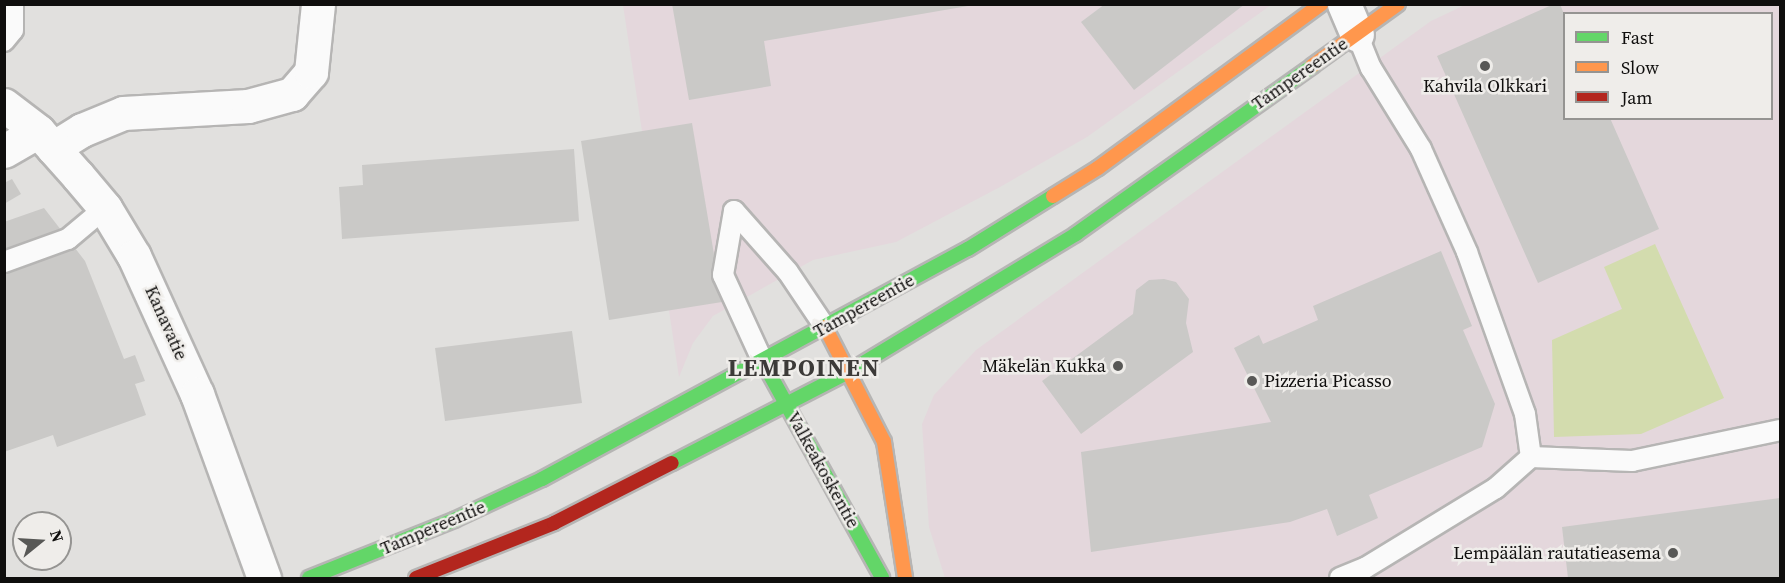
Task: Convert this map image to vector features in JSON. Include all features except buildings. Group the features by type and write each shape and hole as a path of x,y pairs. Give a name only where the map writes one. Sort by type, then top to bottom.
{"main road":[{"name":"Tampereentie","path":"309,579 454,520 542,479 763,362 968,249 1098,168 1321,4"},
{"name":"Tampereentie","path":"416,579 554,523 850,372 1076,234 1398,4"},
{"path":"825,327 884,442 905,579"},
{"name":"Valkeakoskentie","path":"763,362 882,579"}],"street":[{"path":"4,151 82,130 123,113 248,106 292,94 311,72 318,4"},
{"path":"1344,4 1357,34"},
{"name":"Kanavatie","path":"4,105 46,140 105,208 165,318 264,579"}],"lane":[{"path":"4,41 13,30 13,4"},
{"path":"1357,34 1371,68 1421,149 1467,252 1525,414 1531,457"},
{"path":"4,262 68,238 105,208"},
{"path":"763,362 723,275 734,211 788,272 825,327"},
{"path":"1340,579 1365,568 1496,488 1531,457 1632,461 1780,430"}],"shaded area":[{"path":"1467,4 1780,5 1780,578 945,578 929,527 922,424 934,395 976,350 1431,21"},
{"path":"623,5 1271,5 1087,137 1000,187 896,242 813,260 713,316 693,343 679,377"}],"green space":[{"path":"1655,244 1724,398 1641,434 1554,437 1552,340 1622,309 1604,267"}],"traffic: fast":[{"path":"672,463 850,371 1076,234 1312,66"},
{"path":"309,578 454,520 542,479 968,249 1053,196"},
{"path":"763,362 882,578"}],"traffic: slow":[{"path":"1053,196 1098,168 1321,4"},
{"path":"1312,66 1398,4"},
{"path":"825,327 884,442 905,578"}],"traffic: jam":[{"path":"416,578 554,523 672,463"}],"place":[{"name":"Kahvila Olkkari","path":"1485,66"},
{"name":"Mäkelän Kukka","path":"1118,366"},
{"name":"Pizzeria Picasso","path":"1252,381"},
{"name":"Lempäälän rautatieasema","path":"1673,553"}],"district":[{"name":"LEMPOINEN","path":"804,368"}]}
